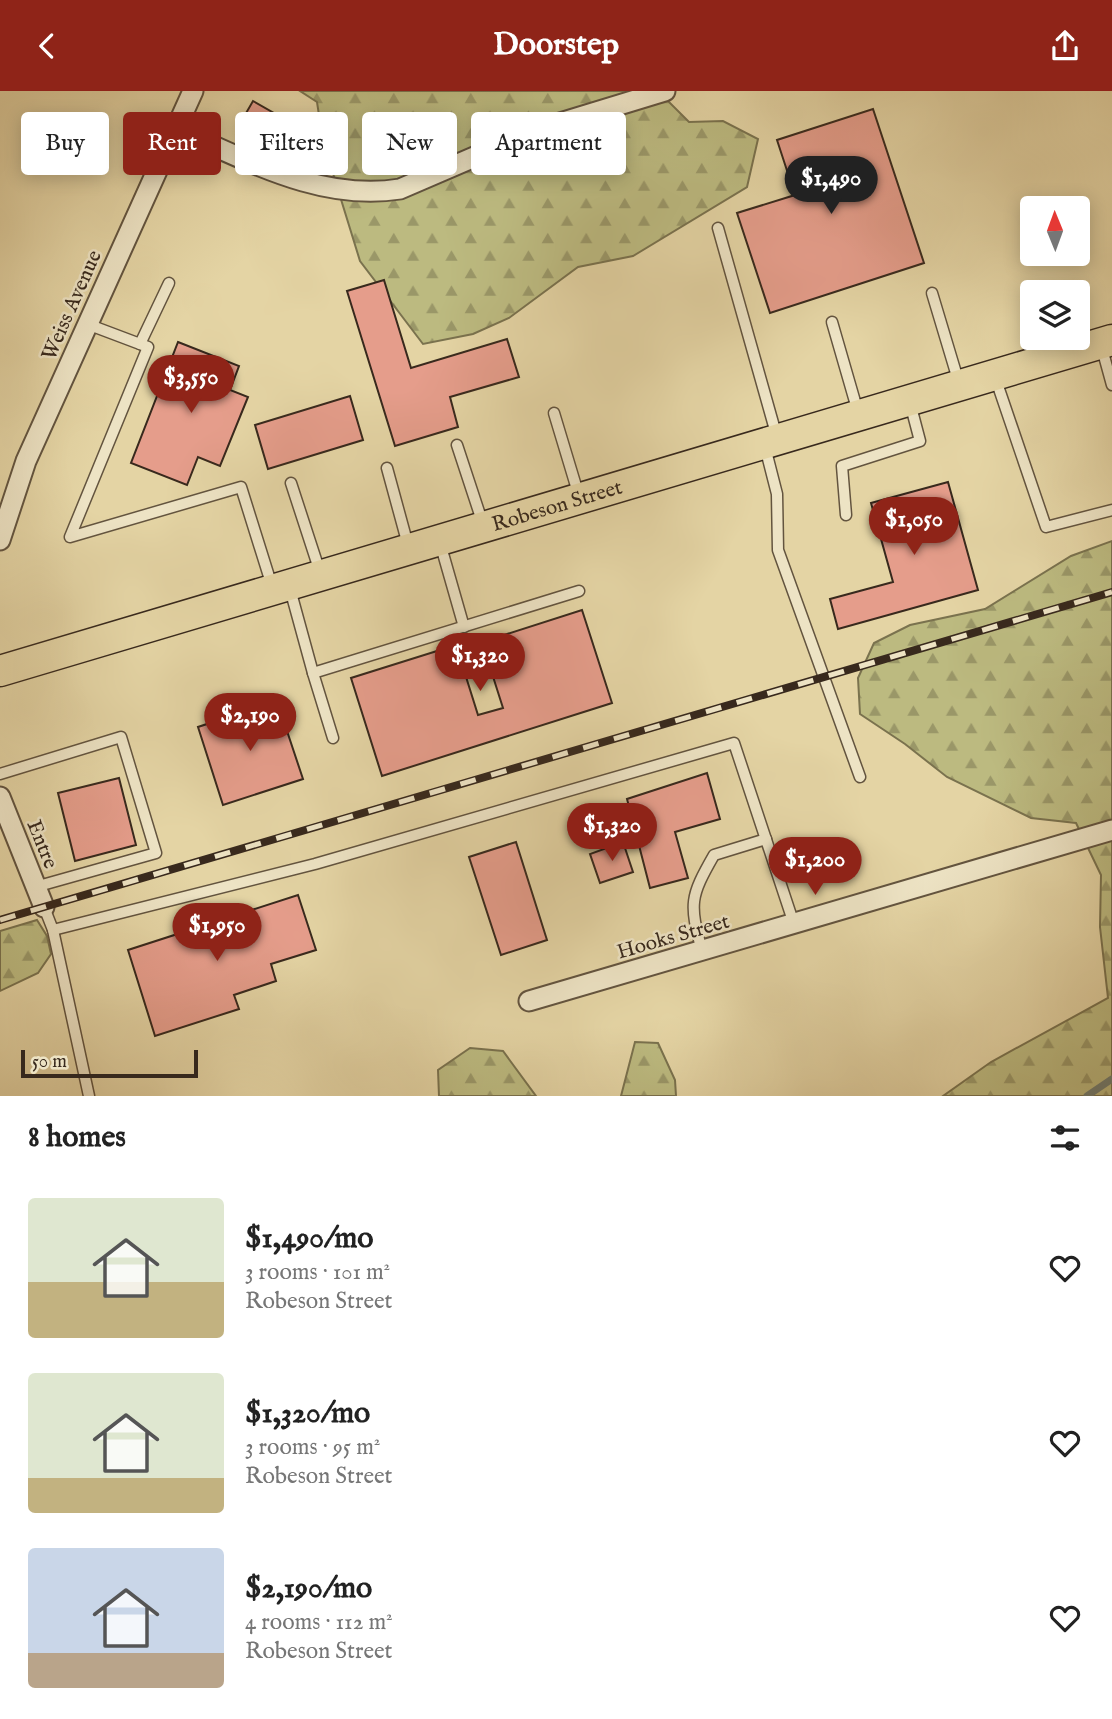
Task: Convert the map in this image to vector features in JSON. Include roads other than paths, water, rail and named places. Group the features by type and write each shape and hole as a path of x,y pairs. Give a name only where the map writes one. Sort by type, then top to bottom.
{"main road":[{"name":"Robeson Street","path":"0,671 1106,342"}],"street":[{"name":"Weiss Avenue","path":"183,112 193,91"},
{"path":"221,148 296,180 345,191 379,193 400,189 537,131 665,91"},
{"name":"Weiss Avenue","path":"0,540 26,461 154,175"},
{"name":"Entre","path":"0,797 44,907"},
{"name":"Hooks Street","path":"529,1001 1112,830"}],"lane":[{"path":"718,228 771,441 777,493 778,550 860,777"},
{"path":"140,344 169,283"},
{"path":"932,293 960,385"},
{"path":"832,322 859,415"},
{"path":"88,324 148,347 70,537 240,487 281,587 334,738"},
{"path":"1106,342 1112,385"},
{"path":"995,376 1046,527 1112,510"},
{"path":"846,515 842,466 920,441 909,400"},
{"path":"554,413 580,498"},
{"path":"457,445 484,526"},
{"path":"387,468 409,549"},
{"path":"290,483 321,575"},
{"path":"439,540 464,627"},
{"path":"313,673 579,591"},
{"path":"0,774 121,737 156,853 35,887"},
{"path":"53,930 316,864 734,743 794,925"},
{"path":"702,952 692,915 696,886 702,875 714,855 766,839"},
{"path":"44,907 53,930 89,1096"}],"waterway":[{"path":"1087,1096 1112,1079"}],"railway":[{"path":"0,920 1112,592"}]}
